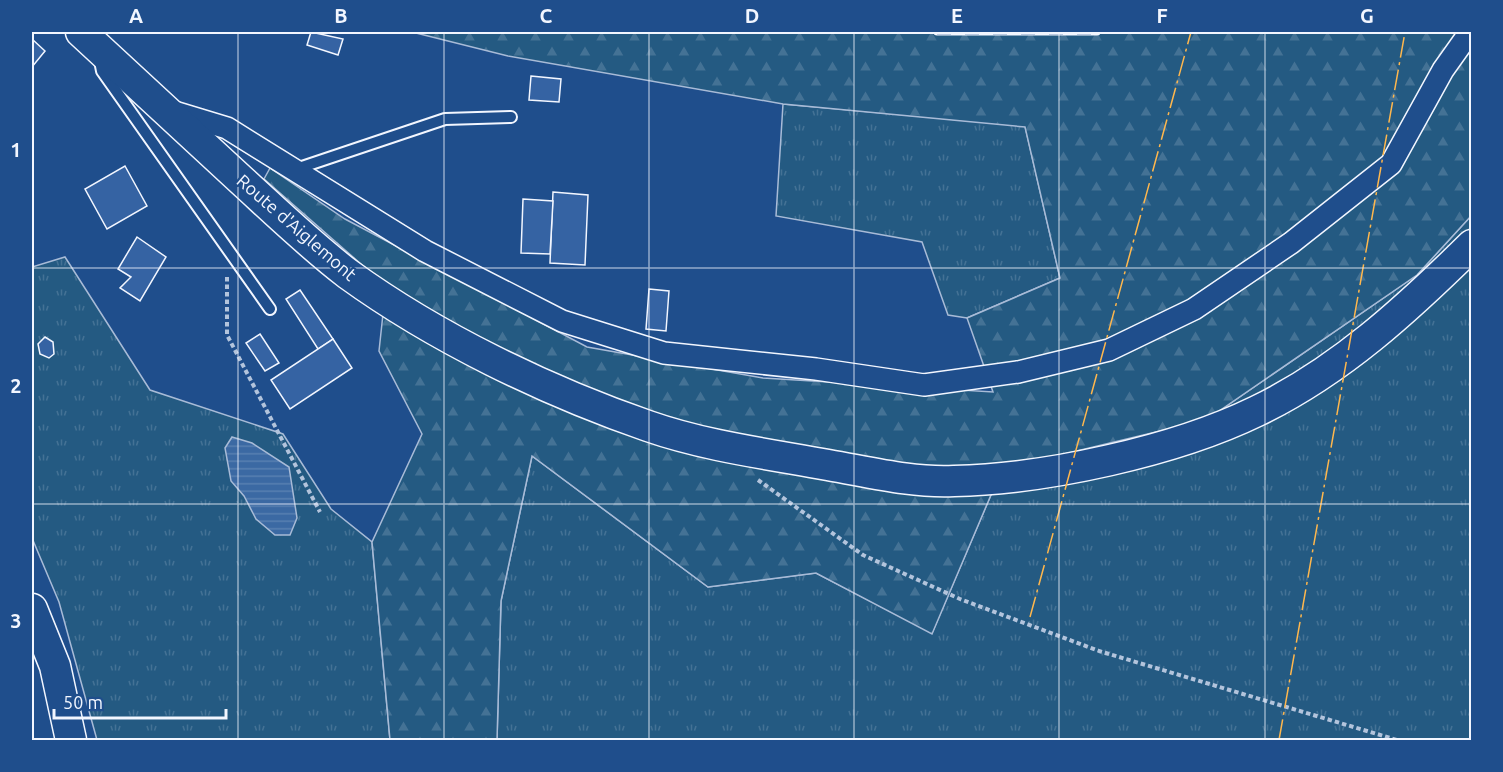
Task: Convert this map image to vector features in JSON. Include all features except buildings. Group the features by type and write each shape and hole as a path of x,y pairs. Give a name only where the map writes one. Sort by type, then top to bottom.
{"street":[{"path":"165,109 227,128 425,251 562,321 664,353 816,369 924,385 1018,372 1109,350 1194,309 1291,243 1391,164 1443,70 1470,32"},
{"name":"Route d'Aiglemont","path":"89,39 307,241 347,273 398,307 462,344 574,397 650,427 729,446 882,475 955,481 1077,466 1152,450 1204,433 1255,412 1302,387 1384,328 1472,245"},
{"path":"32,609 55,666 71,741"}],"lane":[{"path":"89,39 102,71 270,309"},
{"path":"292,170 445,118 511,117"}],"path":[{"path":"222,241 227,267 227,335 320,512"},
{"path":"749,473 863,555 960,599 1099,651 1397,741"}],"green space":[{"path":"412,32 1471,32 1471,216 1417,275 1206,420 1002,469 932,634 816,573 708,587 532,456 501,601 497,740 390,740 372,542 422,434 379,351 386,286 264,179 270,168 345,219 587,347 763,378 993,392 967,318 1060,278 1025,127 783,104 508,56"},
{"path":"783,104 1025,126 1060,278 967,318 948,315 922,242 776,216"},
{"path":"1471,216 1471,740 497,740 501,601 532,456 708,587 816,573 932,633 1002,469 1206,420 1417,275"},
{"path":"65,257 150,390 283,434 331,509 372,542 390,740 97,740 59,602 32,538 32,267"}],"shaded area":[{"path":"232,437 252,443 289,467 297,518 290,535 275,535 256,519 244,496 231,481 225,448"}],"railway":[{"path":"937,32 1097,32"}],"power":[{"path":"1030,617 1191,32"},
{"path":"1279,740 1405,32"}]}
